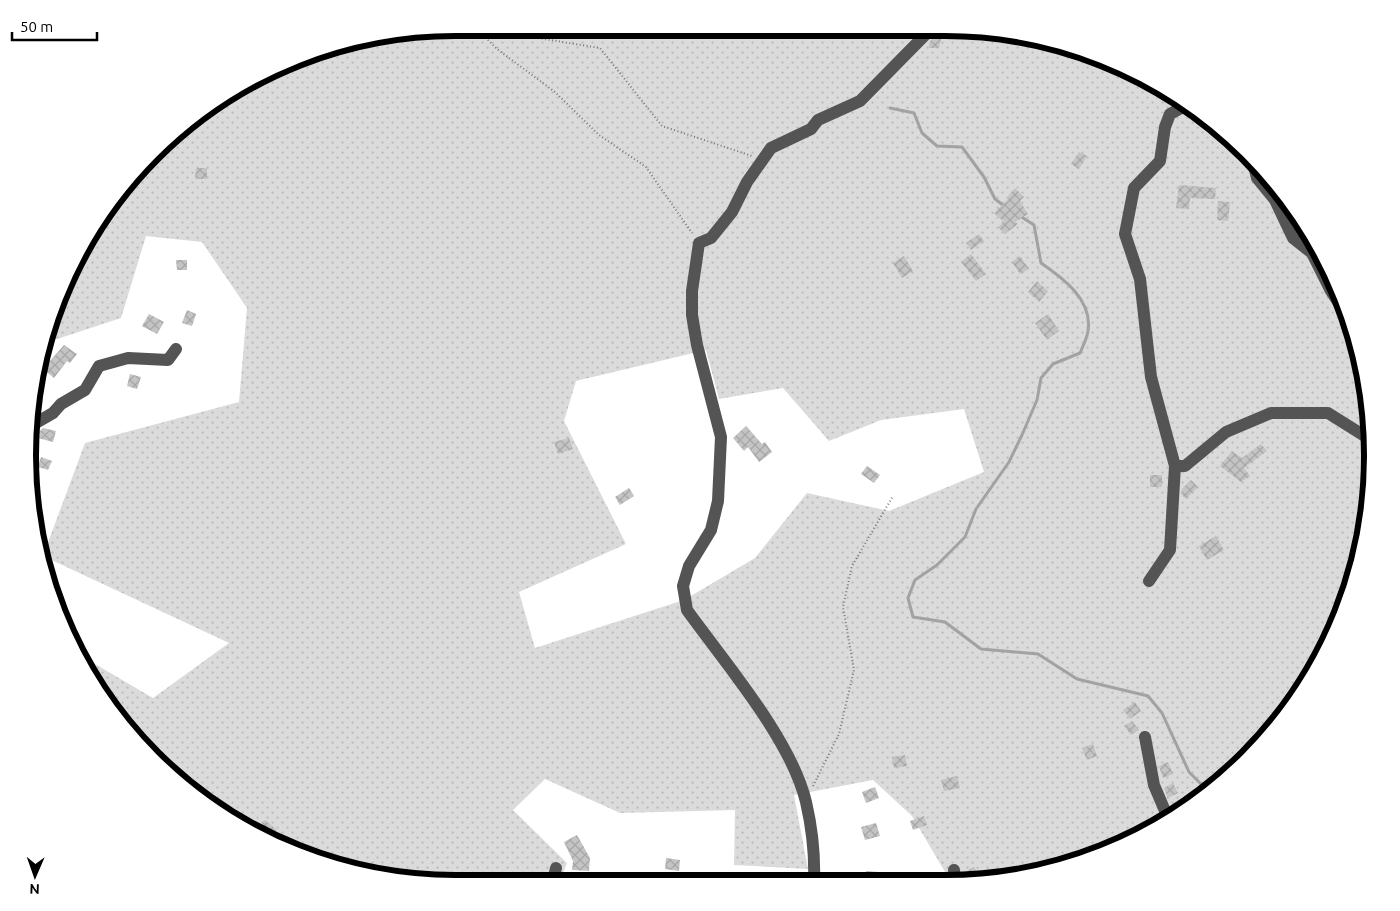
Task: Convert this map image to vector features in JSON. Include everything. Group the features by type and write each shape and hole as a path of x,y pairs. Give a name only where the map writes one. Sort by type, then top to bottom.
{"street":[{"path":"814,875 814,860 806,802 798,778 773,730 687,610 683,586 687,573 711,530 718,501 722,437 697,345 692,315 692,291 699,242 712,238 732,212 747,182 771,148 789,137 811,129 818,120 860,101 924,36"},
{"path":"1149,582 1170,550 1175,466 1151,378 1140,279 1125,234 1134,188 1160,161 1164,127 1170,114 1180,109"},
{"path":"1256,175 1274,200 1293,238 1312,253"},
{"path":"1314,258 1325,278"},
{"path":"38,422 54,412 61,404 85,390 99,366 128,358 168,360 176,349"},
{"path":"1175,466 1185,466 1226,432 1271,413 1328,413 1363,435"},
{"path":"1144,737 1154,785 1165,812"}],"path":[{"path":"484,36 498,49 555,92 599,135 646,167 699,242"},
{"path":"526,36 600,48 662,126 764,160"},
{"path":"806,802 839,734 854,670 843,607 852,566 893,496"}],"shaded area":[{"path":"456,36 944,36 972,37 1026,44 1079,58 1105,68 1154,92 1177,107 1221,140 1241,159 1260,179 1293,223 1321,270 1332,295 1342,321 1356,374 1363,428 1364,456 1363,483 1356,537 1342,590 1321,641 1293,688 1260,732 1221,771 1177,804 1130,832 1079,853 1026,867 972,874 947,875 912,816 873,780 794,795 808,869 734,865 735,810 620,813 545,779 513,810 567,863 562,875 428,874 374,867 321,853 270,832 246,819 200,788 179,771 140,732 123,711 90,661 153,698 229,643 50,559 46,547 85,443 239,402 247,308 202,242 146,236 121,318 53,340 58,321 79,270 107,223 140,179 179,140 223,107 270,79 321,58 374,44 428,37","holes":["706,350 719,399 783,388 829,441 881,420 964,409 984,472 889,511 807,493 755,558 684,600 535,648 519,592 626,544 564,421 576,381"]}],"building":[{"path":"932,39 941,39 939,48 929,48 929,43"},
{"path":"1079,152 1087,156 1079,169 1071,164"},
{"path":"196,168 207,168 207,179 195,179"},
{"path":"1179,185 1216,188 1215,199 1190,198 1189,209 1176,208"},
{"path":"1015,188 1024,197 1020,201 1028,214 1015,222 1018,224 1005,234 998,227 1004,222 994,213 1009,198 1008,196"},
{"path":"1218,201 1230,202 1228,221 1217,220"},
{"path":"979,234 984,241 971,250 966,243"},
{"path":"971,254 986,274 976,281 961,262"},
{"path":"904,256 913,271 902,278 893,263"},
{"path":"1020,256 1029,269 1020,274 1012,262"},
{"path":"176,260 187,260 187,270 177,270"},
{"path":"1037,281 1048,291 1039,302 1028,292"},
{"path":"187,310 196,314 192,326 182,323"},
{"path":"149,314 164,322 157,334 142,326"},
{"path":"1048,314 1059,331 1047,340 1035,323"},
{"path":"64,345 77,354 70,363 67,361 54,378 45,371 46,365"},
{"path":"130,374 141,377 137,389 127,386"},
{"path":"746,426 762,444 765,442 772,452 759,462 748,447 744,451 733,438"},
{"path":"43,428 56,431 53,442 37,438 37,434"},
{"path":"569,438 573,449 558,454 554,442"},
{"path":"1261,444 1267,451 1244,468 1250,476 1241,482 1220,466 1232,451 1242,458"},
{"path":"41,457 52,461 48,470 38,467"},
{"path":"867,466 880,475 874,483 861,474"},
{"path":"1150,475 1162,475 1162,487 1150,487"},
{"path":"1191,480 1198,487 1186,499 1181,494 1182,489"},
{"path":"629,488 634,496 620,505 615,497"},
{"path":"1216,536 1224,550 1207,560 1199,546"},
{"path":"1135,702 1141,711 1130,719 1123,710"},
{"path":"1132,721 1139,730 1131,735 1124,726"},
{"path":"1093,744 1097,756 1087,760 1082,748"},
{"path":"905,755 907,766 894,768 892,757"},
{"path":"1168,762 1173,774 1163,778 1159,766"},
{"path":"957,776 960,788 944,791 941,780"},
{"path":"1173,783 1178,793 1168,798 1164,788"},
{"path":"875,787 879,798 866,803 862,792"},
{"path":"924,816 927,825 913,830 910,821"},
{"path":"265,820 277,830 274,834 259,826"},
{"path":"876,823 880,836 865,840 861,827"},
{"path":"577,835 590,858 589,871 572,870 573,861 564,842"},
{"path":"666,858 680,860 679,871 665,869"},
{"path":"974,867 978,873 972,874 962,874"},
{"path":"866,871 879,872 879,875 866,875"}],"waterway":[{"path":"890,108 914,113 922,133 937,146 962,147 984,177 995,199 1004,206"},
{"path":"1020,216 1034,225 1041,263 1075,291 1086,309 1088,320 1085,342 1080,353 1053,364 1041,378 1037,400 1022,435 1009,462 976,509 965,537 937,565 915,580 908,598 913,617 945,622 981,649 1038,654 1077,679 1148,696 1162,713 1189,772 1203,786"}]}
